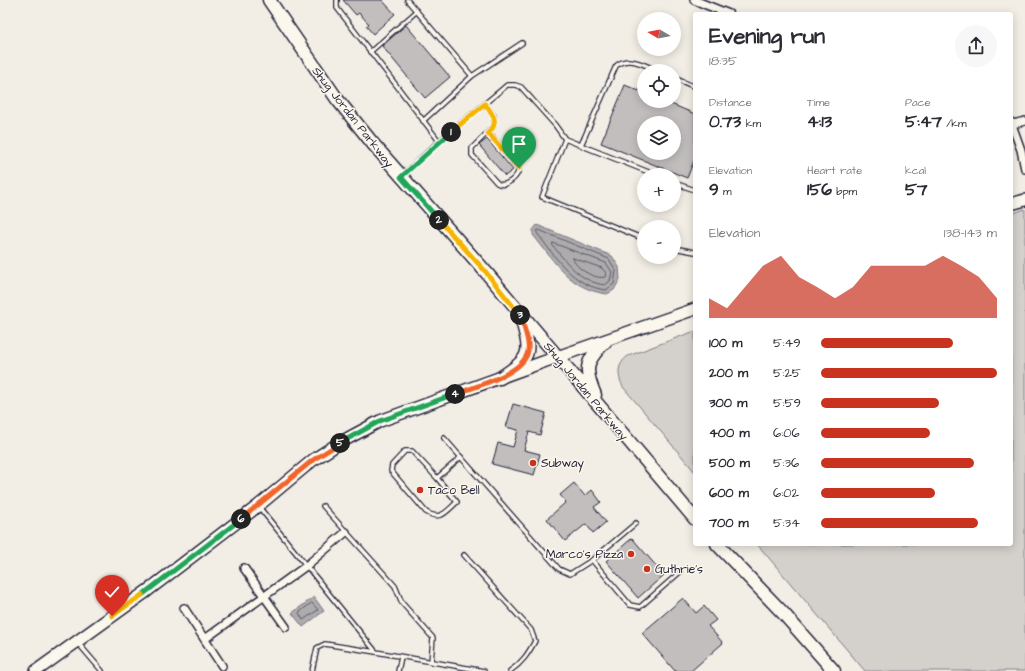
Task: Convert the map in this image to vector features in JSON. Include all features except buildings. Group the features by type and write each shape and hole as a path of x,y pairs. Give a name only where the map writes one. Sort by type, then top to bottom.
{"main road":[{"name":"Shug Jordan Parkway","path":"269,0 337,99 401,177 485,271 693,517"},
{"path":"500,378 520,365 528,352 528,344 519,312"},
{"path":"602,408 590,383 588,361 606,341"},
{"path":"720,546 783,613 834,671"}],"street":[{"path":"694,0 724,12"},
{"path":"1013,123 1025,121"},
{"path":"1013,127 1025,169"},
{"path":"1013,203 1025,200"},
{"path":"36,671 147,591 258,506 313,460 341,442 380,421 693,310"},
{"path":"205,639 306,566 346,532"},
{"path":"244,568 286,627"},
{"path":"184,608 222,666"}],"lane":[{"path":"337,0 337,8 439,142"},
{"path":"407,0 472,76"},
{"path":"370,52 417,11"},
{"path":"423,121 472,76 522,44"},
{"path":"581,145 616,66 621,62 627,61 640,64"},
{"path":"681,81 693,86"},
{"path":"401,177 439,142 507,85 515,85 521,88 556,125 565,139 638,168"},
{"path":"485,104 494,116 495,121 492,130 488,133 472,148 472,155 497,184 500,186 506,185 517,175 519,168 488,133"},
{"path":"565,139 542,197 637,236"},
{"path":"681,185 693,189"},
{"path":"681,249 693,252"},
{"path":"444,438 559,569 570,574 592,560 636,523"},
{"path":"405,451 412,451 437,478 457,502 442,515 434,517 426,512 391,471 392,465 405,451"},
{"path":"437,478 461,458"},
{"path":"258,506 376,652"},
{"path":"323,506 396,586 402,603 433,638 431,662"},
{"path":"464,555 531,630 535,641 530,652 521,664 510,671"},
{"path":"592,560 630,605 640,607 680,572"},
{"path":"77,642 102,671"},
{"path":"312,671 318,648 325,644 483,671"},
{"path":"398,671 401,657"}],"shaded area":[{"path":"1025,209 1025,671 865,671 759,546 1013,546 1013,213"},
{"path":"693,332 693,470 623,387 619,370 624,359 628,356"}],"water":[{"path":"537,225 612,256 619,267 620,279 614,290 607,294 594,291 582,286 564,273 533,235 533,230"},
{"path":"314,597 324,611 303,627 292,613"}],"place":[{"name":"Subway","path":"533,463"},
{"name":"Taco Bell","path":"420,490"},
{"name":"Marco's Pizza","path":"631,554"},
{"name":"Guthrie's","path":"647,569"}],"route":[{"path":"112,616 258,506 313,460 341,442 380,421 500,378 520,365 528,352 528,344 519,312 485,271 401,177 437,143 485,104 494,116 495,121 492,130 488,133 519,168"}]}
